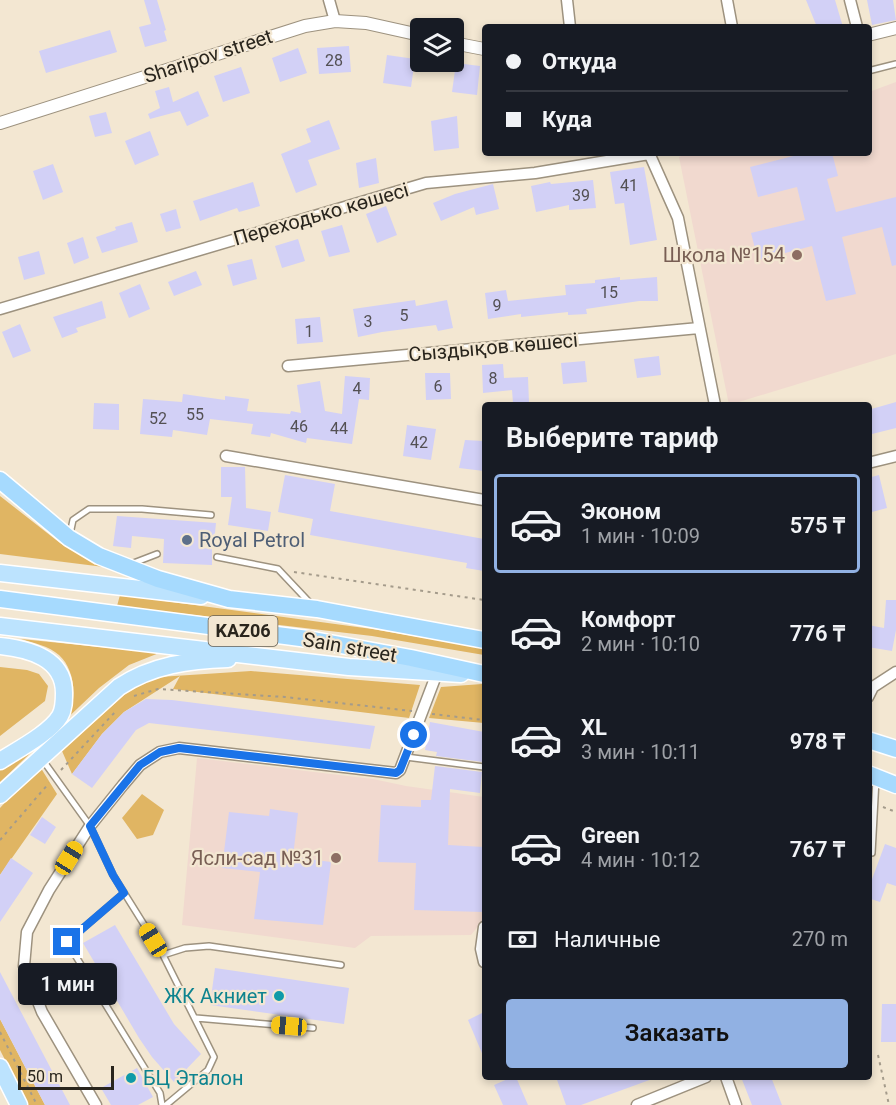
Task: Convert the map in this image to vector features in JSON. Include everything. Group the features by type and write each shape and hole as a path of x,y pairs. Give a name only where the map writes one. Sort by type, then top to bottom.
{"highway":[{"name":"KАZ06","path":"0,480 69,538 99,556 158,579 229,599"},
{"name":"Sain street","path":"0,599 308,639 482,674"},
{"name":"Sain street","path":"229,599 317,609 482,640"},
{"path":"872,741 896,749"},
{"path":"872,776 896,785"}],"main road":[{"name":"Sain street","path":"0,573 229,599"},
{"name":"Sain street","path":"0,626 349,667 482,674"},
{"path":"0,646 29,651 51,662 59,669 64,684 64,704 60,716 51,726 0,761"},
{"path":"0,795 119,687 145,672 186,663 277,658"},
{"path":"0,1067 19,1105"}],"street":[{"path":"329,0 335,21"},
{"path":"567,0 570,24"},
{"path":"727,0 731,24"},
{"path":"850,0 856,24"},
{"name":"Sharipov street","path":"0,123 305,26 335,21 366,23 410,33"},
{"path":"872,34 896,27"},
{"path":"464,45 482,48"},
{"name":"Переходько көшесі","path":"0,309 426,183 535,173 632,156"},
{"path":"650,156 678,218 714,402"},
{"name":"Сыздықов көшесі","path":"288,366 699,328"},
{"path":"226,456 482,500"},
{"path":"872,462 896,456"},
{"path":"872,689 896,672"},
{"path":"96,1105 42,1012 24,966 27,933 49,890 90,826 140,765 160,752 179,748 396,773 400,770 406,757 437,673"},
{"path":"637,1105 699,1080"},
{"path":"727,1080 736,1105"}],"lane":[{"path":"872,70 896,64"},
{"path":"69,538 73,520 89,509 142,509 211,515"},
{"path":"124,567 157,554"},
{"path":"217,557 278,569 317,609"},
{"path":"41,757 90,826 113,875 163,955 214,1057 208,1070 164,1105 160,1093 67,942 124,893"},
{"path":"406,757 482,767"},
{"path":"872,776 872,853"},
{"path":"163,955 185,948 209,946 341,966"},
{"path":"196,1018 313,1028"}],"path":[{"path":"278,569 482,600"},
{"path":"129,698 158,689 285,697 482,720"},
{"path":"0,840 55,776 120,707"},
{"path":"0,1032 37,1105"},
{"path":"878,1055 889,1105"}],"shaded area":[{"name":"Школа №154","path":"896,82 896,354 739,402 728,402 679,157 872,156 872,91"},
{"path":"0,496 60,543 112,568 0,554"},
{"path":"120,595 372,629 482,648 482,655 372,636 117,606"},
{"path":"21,639 159,653 129,665 99,688 0,782 0,770 63,722 72,707 72,679 65,662 46,647"},
{"path":"0,667 27,670 39,674 48,686 45,701 0,736"},
{"path":"251,671 420,685 409,718 173,689 180,676 124,712 102,734 72,774 62,751 133,687 159,677"},
{"path":"482,684 482,723 429,718 441,687"},
{"name":"Ясли-сад №31","path":"197,758 373,779 482,797 482,921 471,935 371,936 355,948 182,925"},
{"path":"39,765 57,794 0,875 0,808"},
{"path":"142,794 164,810 153,835 137,839 122,818"},
{"path":"0,1019 45,1105 28,1105 0,1050"}],"building":[{"path":"144,0 157,0 167,41 145,47 139,27 151,24"},
{"path":"806,0 835,0 842,24 816,24"},
{"path":"867,0 893,0 896,20 872,24"},
{"path":"110,30 117,52 46,73 39,51"},
{"path":"349,46 351,72 319,74 317,48"},
{"path":"298,48 307,73 280,82 272,58"},
{"path":"387,55 410,58 410,72 413,72 411,87 383,83"},
{"path":"464,64 480,66 477,95 452,92 455,72 464,72"},
{"path":"241,67 250,93 223,102 214,76"},
{"path":"169,87 173,102 198,91 209,116 187,126 180,111 150,119 148,114 160,108 155,91"},
{"path":"106,112 112,133 95,137 89,116"},
{"path":"457,116 459,148 434,151 431,121"},
{"path":"329,120 340,149 308,160 317,185 296,193 281,154 311,142 306,129"},
{"path":"150,131 159,155 135,165 125,141"},
{"path":"793,156 833,156 838,176 827,179 836,212 896,197 896,265 892,266 882,227 842,237 856,294 826,301 812,246 758,260 751,233 805,220 797,187 758,197 750,167"},
{"path":"376,158 379,183 359,188 356,163"},
{"path":"53,164 63,192 43,200 33,171"},
{"path":"644,167 657,240 630,245 624,203 615,204 610,172"},
{"path":"593,180 596,208 569,210 569,205 536,212 531,186 550,182 551,184"},
{"path":"253,182 260,206 239,212 237,208 200,221 193,201"},
{"path":"493,184 499,209 476,215 474,207 441,221 433,203 455,194"},
{"path":"386,206 397,235 377,243 366,214"},
{"path":"176,209 181,228 166,232 160,214"},
{"path":"132,222 138,242 102,253 96,237 116,230 115,227"},
{"path":"342,225 350,252 329,257 321,231"},
{"path":"83,237 89,258 74,264 67,243"},
{"path":"298,239 305,261 282,268 275,246"},
{"path":"39,251 45,274 24,280 18,257"},
{"path":"252,259 257,279 233,286 227,265"},
{"path":"196,271 202,285 174,296 168,282"},
{"path":"620,277 620,280 657,277 658,301 639,301 586,309 587,314 568,315 568,312 521,317 521,314 488,319 485,293 506,290 508,301 566,295 565,285 595,283 595,280"},
{"path":"140,284 150,309 129,318 119,293"},
{"path":"415,300 416,306 447,300 453,328 438,331 436,325 358,337 353,309"},
{"path":"102,301 106,318 76,328 78,332 62,338 53,317"},
{"path":"320,317 323,342 297,344 295,319"},
{"path":"20,324 31,351 13,358 2,332"},
{"path":"659,356 661,375 637,378 634,359"},
{"path":"585,361 587,382 563,384 561,363"},
{"path":"503,364 504,378 528,377 529,402 513,402 512,390 483,393 482,365"},
{"path":"425,373 450,373 451,399 426,400"},
{"path":"345,376 370,378 369,400 359,399 352,444 307,438 306,443 271,433 270,437 251,434 253,424 210,419 207,435 173,430 172,437 140,434 143,399 182,402 183,394 225,400 225,396 249,399 247,411 301,413 297,385 320,381 325,411 342,414"},
{"path":"896,402 896,428 872,434 872,409"},
{"path":"94,403 119,404 119,430 93,429"},
{"path":"407,425 436,429 431,460 403,456"},
{"path":"465,440 482,441 482,471 459,468"},
{"path":"221,467 245,467 246,508 271,512 268,531 228,525 232,497 221,497"},
{"path":"285,475 335,484 330,511 482,539 482,571 466,568 467,563 310,535 313,519 278,512"},
{"path":"879,475 887,508 872,512 872,477"},
{"name":"Royal Petrol","path":"117,516 216,523 215,533 202,548 212,549 212,565 163,563 164,539 132,536 131,548 113,546"},
{"path":"886,600 896,600 896,630 892,651 872,648 872,626 884,628"},
{"path":"146,699 172,700 375,726 370,749 149,723 136,730 92,788 72,774 102,734 124,712"},
{"path":"430,722 482,732 482,762 436,756 437,752 425,750"},
{"path":"435,766 482,772 480,793 450,789 448,845 482,847 482,912 414,910 416,863 378,862 381,805 421,807 421,800 431,800"},
{"path":"270,809 298,813 293,857 331,862 323,925 254,919 260,872 222,868 229,812 269,816"},
{"path":"42,817 56,827 45,844 30,835"},
{"path":"885,844 896,848 896,886 887,883 880,902 872,899 872,879"},
{"path":"11,858 33,873 0,922 0,875"},
{"path":"115,925 174,1024 201,1054 174,1082 139,1038 83,943"},
{"name":"ЖК Акниет","path":"215,968 349,988 344,1024 210,1005"},
{"path":"0,972 70,1105 45,1105 0,1019"},
{"path":"882,1004 896,1004 896,1042 881,1042"},
{"path":"482,1013 482,1053 468,1020"},
{"name":"БЦ Эталон","path":"137,1068 153,1097 138,1105 111,1105 101,1088"},
{"path":"505,1080 517,1080 528,1105 503,1105 494,1085"},
{"path":"557,1080 650,1080 581,1105 566,1105"},
{"path":"742,1080 772,1080 782,1105 752,1105"}],"place":[{"name":"Школа №154","path":"797,255"},
{"name":"Royal Petrol","path":"187,540"},
{"name":"Ясли-сад №31","path":"336,858"},
{"name":"ЖК Акниет","path":"279,996"},
{"name":"БЦ Эталон","path":"131,1078"}],"route":[{"path":"67,942 124,893 90,826 140,765 160,752 179,748 396,773 400,770 414,735"}]}
